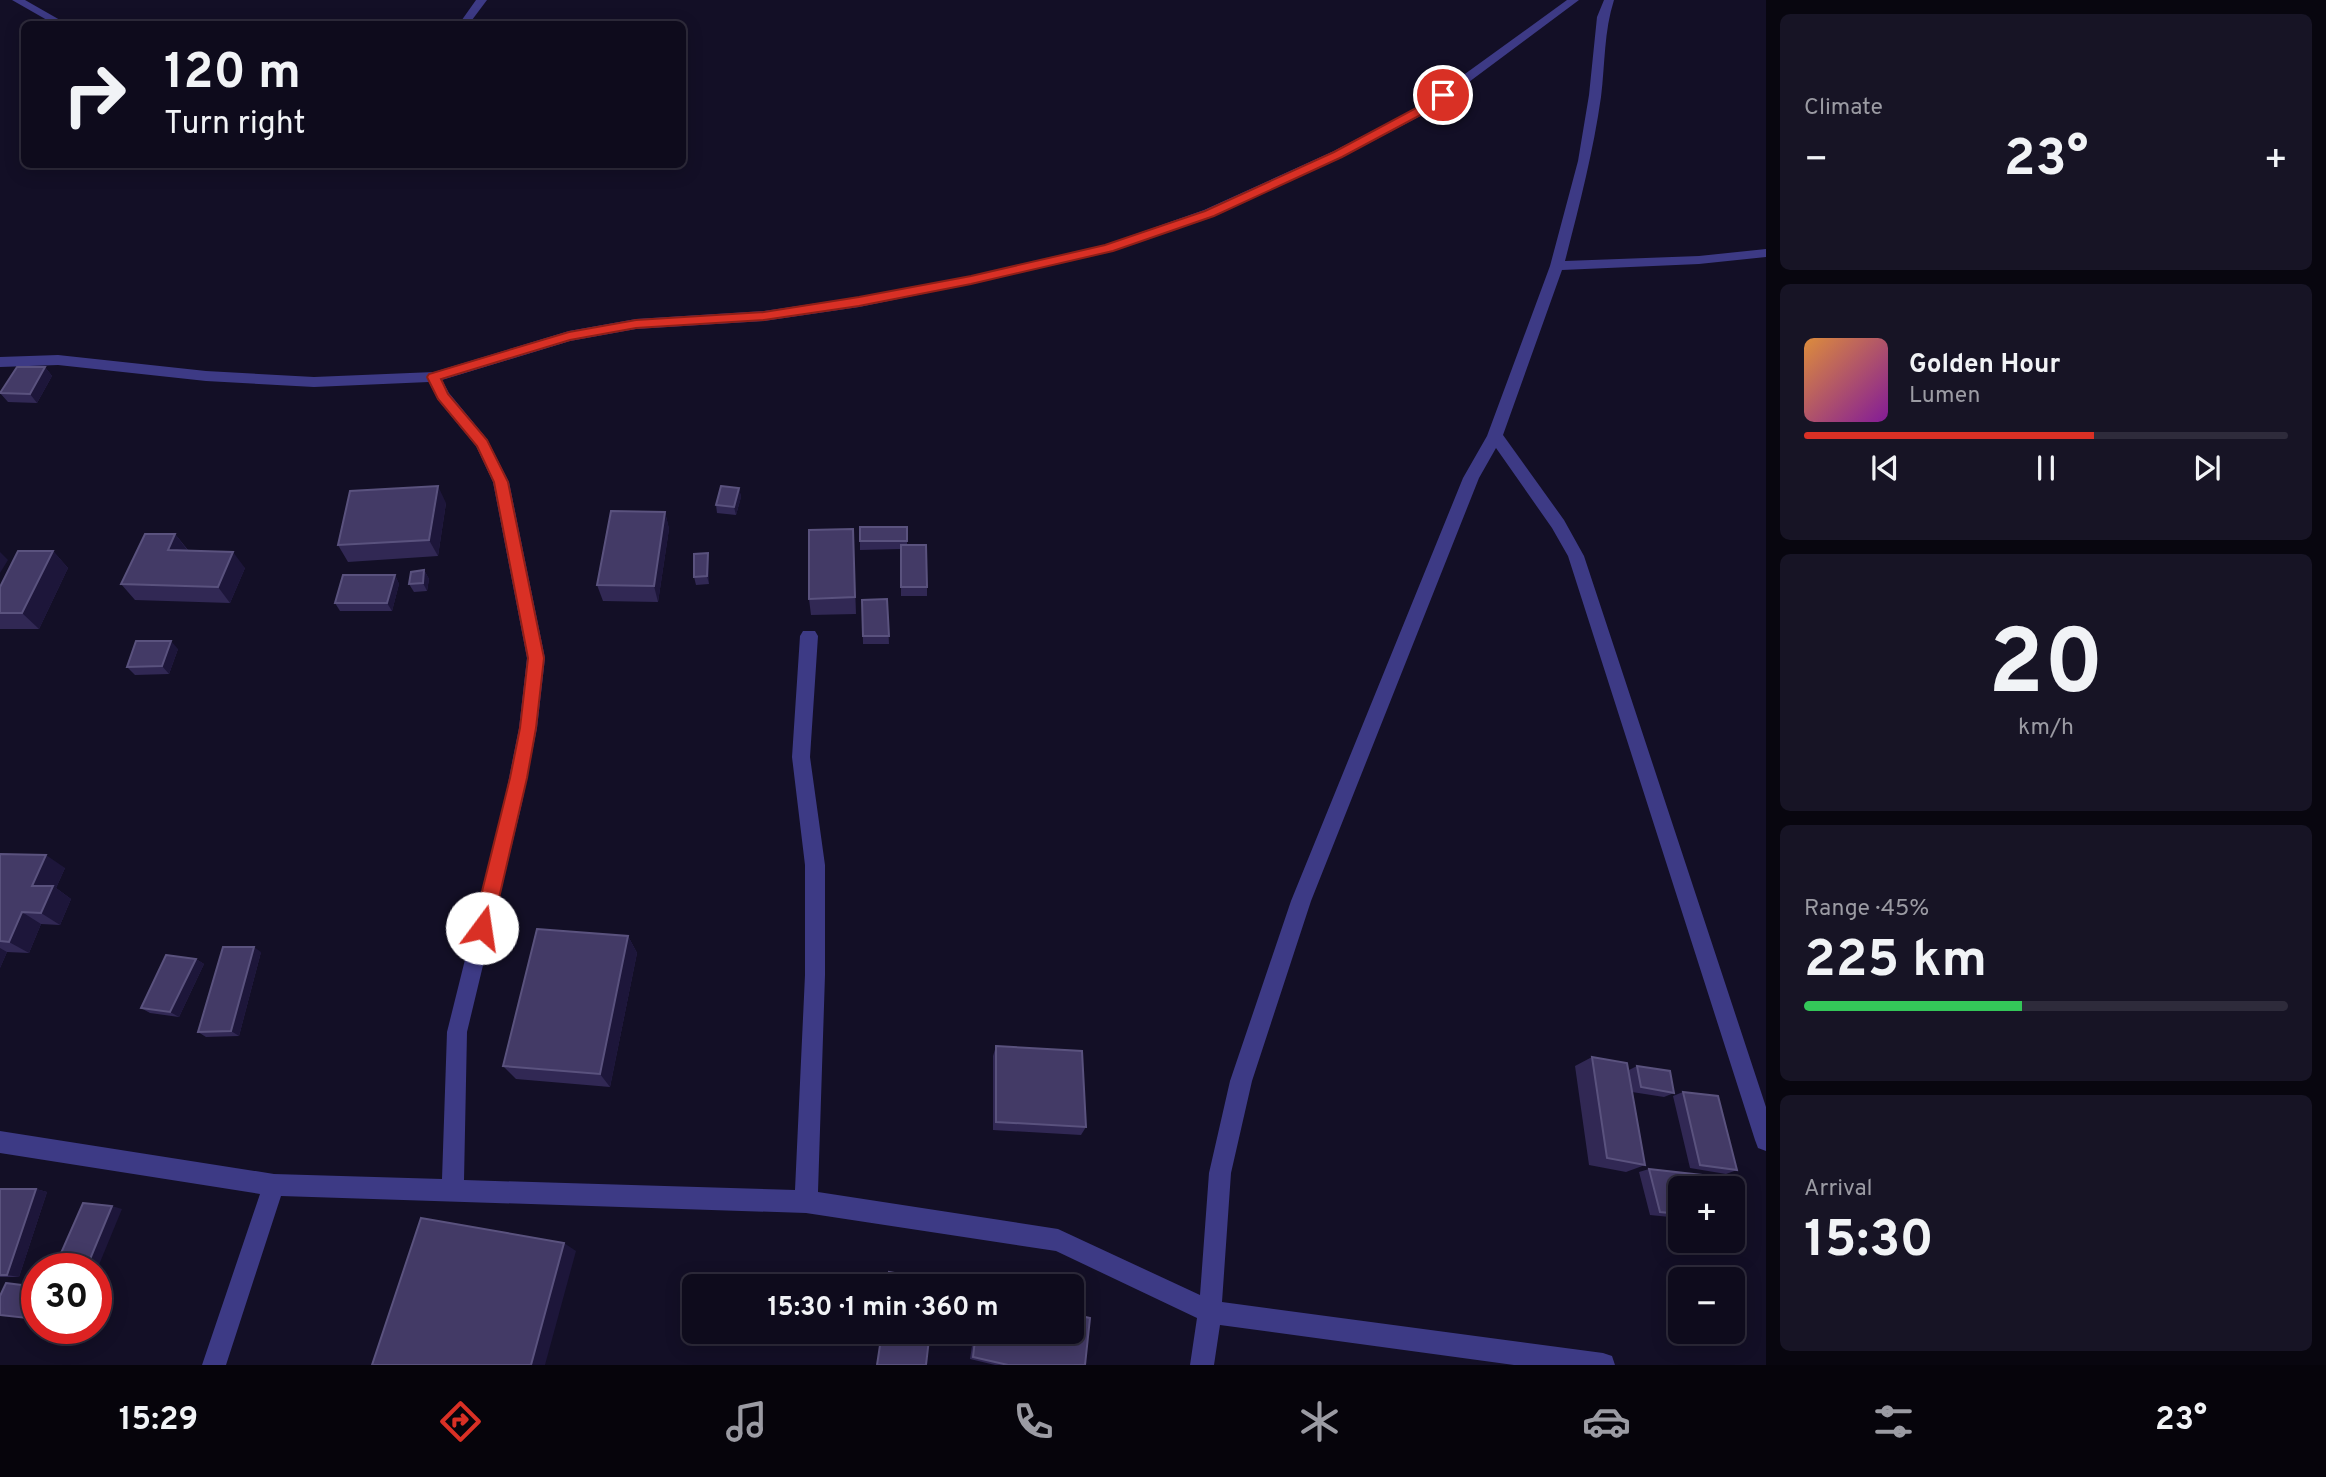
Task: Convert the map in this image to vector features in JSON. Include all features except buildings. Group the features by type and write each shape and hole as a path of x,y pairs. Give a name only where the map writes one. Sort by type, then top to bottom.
{"street":[{"path":"17,0 56,21"},
{"path":"466,21 482,0"},
{"path":"0,362 58,360 206,376 314,383 434,377 569,336 636,324 764,316 859,302 971,280 1108,248 1209,213 1338,154 1426,108 1574,0"},
{"path":"1202,1365 1210,1312 1220,1173 1241,1080 1301,901 1471,478 1495,436 1557,266 1584,161 1595,95 1603,17 1609,0"},
{"path":"1557,266 1699,260 1766,253"},
{"path":"434,377 443,396 482,443 501,482 536,658 528,728 513,803 457,1032 453,1189"},
{"path":"1495,436 1558,524 1576,556 1766,1140"},
{"path":"806,1202 815,975 815,865 801,757 809,636"},
{"path":"0,1142 274,1185 806,1202 1058,1240 1210,1312 1603,1365"},
{"path":"214,1365 274,1185"}],"route":[{"path":"482,928 513,803 528,728 536,658 501,482 482,443 443,396 434,377 569,336 636,324 764,316 859,302 971,280 1108,248 1209,213 1338,154 1426,108 1443,95"}]}
